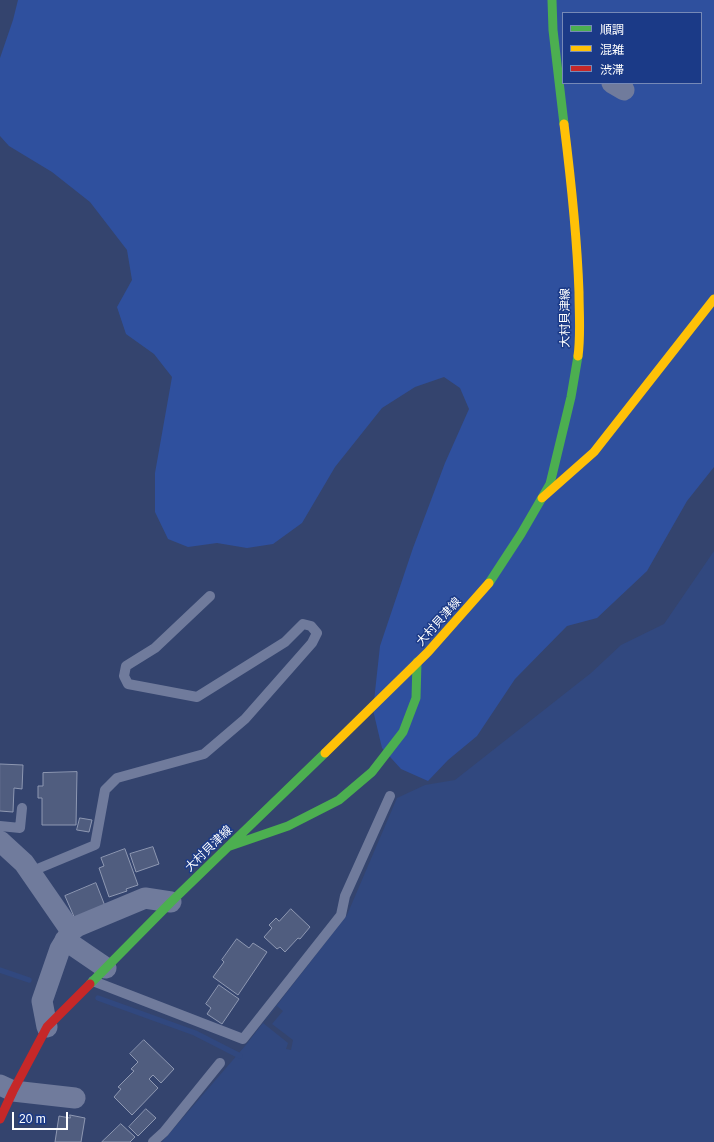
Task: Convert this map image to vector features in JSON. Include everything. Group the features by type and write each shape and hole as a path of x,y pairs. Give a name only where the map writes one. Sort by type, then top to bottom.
{"main road":[{"name":"大村貝津線","path":"552,0 558,36 562,81"},
{"name":"大村貝津線","path":"0,1118 6,1088 47,1027 171,902 428,652 488,585 550,484 571,398 580,343 578,272 562,84"},
{"path":"542,498 594,452 714,299"},
{"path":"230,846 288,826 339,800 372,772 402,732 408,719 416,698 417,662"}],"street":[{"path":"0,841 24,863 68,935 99,974"},
{"path":"47,1027 42,1001 60,949 68,935 78,926 144,898 171,902"},
{"path":"6,1088 75,1098"}],"lane":[{"path":"30,872 95,845 105,790 118,778 204,754 245,719 312,643 316,634 311,626 303,624 285,642 197,697 128,684 124,676 126,666 155,648 210,596"},
{"path":"99,974 243,1039 342,915 345,896 390,796"},
{"path":"0,826 20,828 22,808"},
{"path":"153,1142 164,1132 220,1063"}],"shaded area":[{"path":"18,0 714,0 714,467 687,501 647,571 597,618 567,626 515,679 477,736 448,760 428,781 401,769 382,748 373,710 380,646 413,548 445,463 469,409 460,388 444,377 415,387 382,408 335,467 302,523 273,544 247,548 217,543 188,547 168,539 155,512 155,473 172,377 154,354 126,334 117,307 132,280 127,250 90,202 52,172 9,146 0,136 0,58"},
{"path":"714,551 714,1142 162,1142 245,1046 347,915 397,798 425,785 455,780 591,673 621,645 664,624"}],"pier":[{"path":"277,1006 283,1011 272,1024 293,1040 291,1050 286,1049 288,1043 263,1023"}],"building":[{"path":"0,764 23,765 22,789 14,788 13,812 0,811"},
{"path":"77,772 76,825 42,825 42,798 38,798 38,786 43,786 43,773"},
{"path":"80,818 92,820 89,832 77,830"},
{"path":"153,847 159,864 136,872 130,854"},
{"path":"125,849 138,885 126,889 127,891 109,897 99,868 104,866 101,858"},
{"path":"96,883 105,906 75,919 65,896"},
{"path":"291,909 310,927 300,939 298,938 285,952 280,947 277,949 264,937 272,928 269,925 276,918 279,921"},
{"path":"237,939 249,948 253,943 267,952 238,995 213,977 224,962 222,960"},
{"path":"219,985 239,999 222,1024 207,1014 211,1008 206,1004"},
{"path":"144,1040 174,1069 161,1083 153,1075 149,1079 158,1088 132,1115 114,1097 121,1089 118,1087 134,1071 131,1069 138,1062 130,1054"},
{"path":"146,1109 156,1118 138,1136 129,1127"},
{"path":"70,1115 85,1118 81,1142 55,1142 59,1116 70,1118"},
{"path":"121,1124 135,1137 130,1142 102,1142"}],"waterway":[{"path":"0,970 29,980"},
{"path":"98,998 195,1033 240,1056"}],"traffic: fast":[{"path":"552,0 553,30 564,124"},
{"path":"489,583 521,534 550,484 571,397 578,356"},
{"path":"230,846 288,826 339,800 372,772 403,732 416,698 417,662"},
{"path":"90,984 171,902 325,753"}],"traffic: slow":[{"path":"564,124 578,271 580,332 578,356"},
{"path":"542,498 594,452 714,299"},
{"path":"325,753 428,652 489,583"}],"traffic: jam":[{"path":"0,1119 47,1027 90,984"}]}
